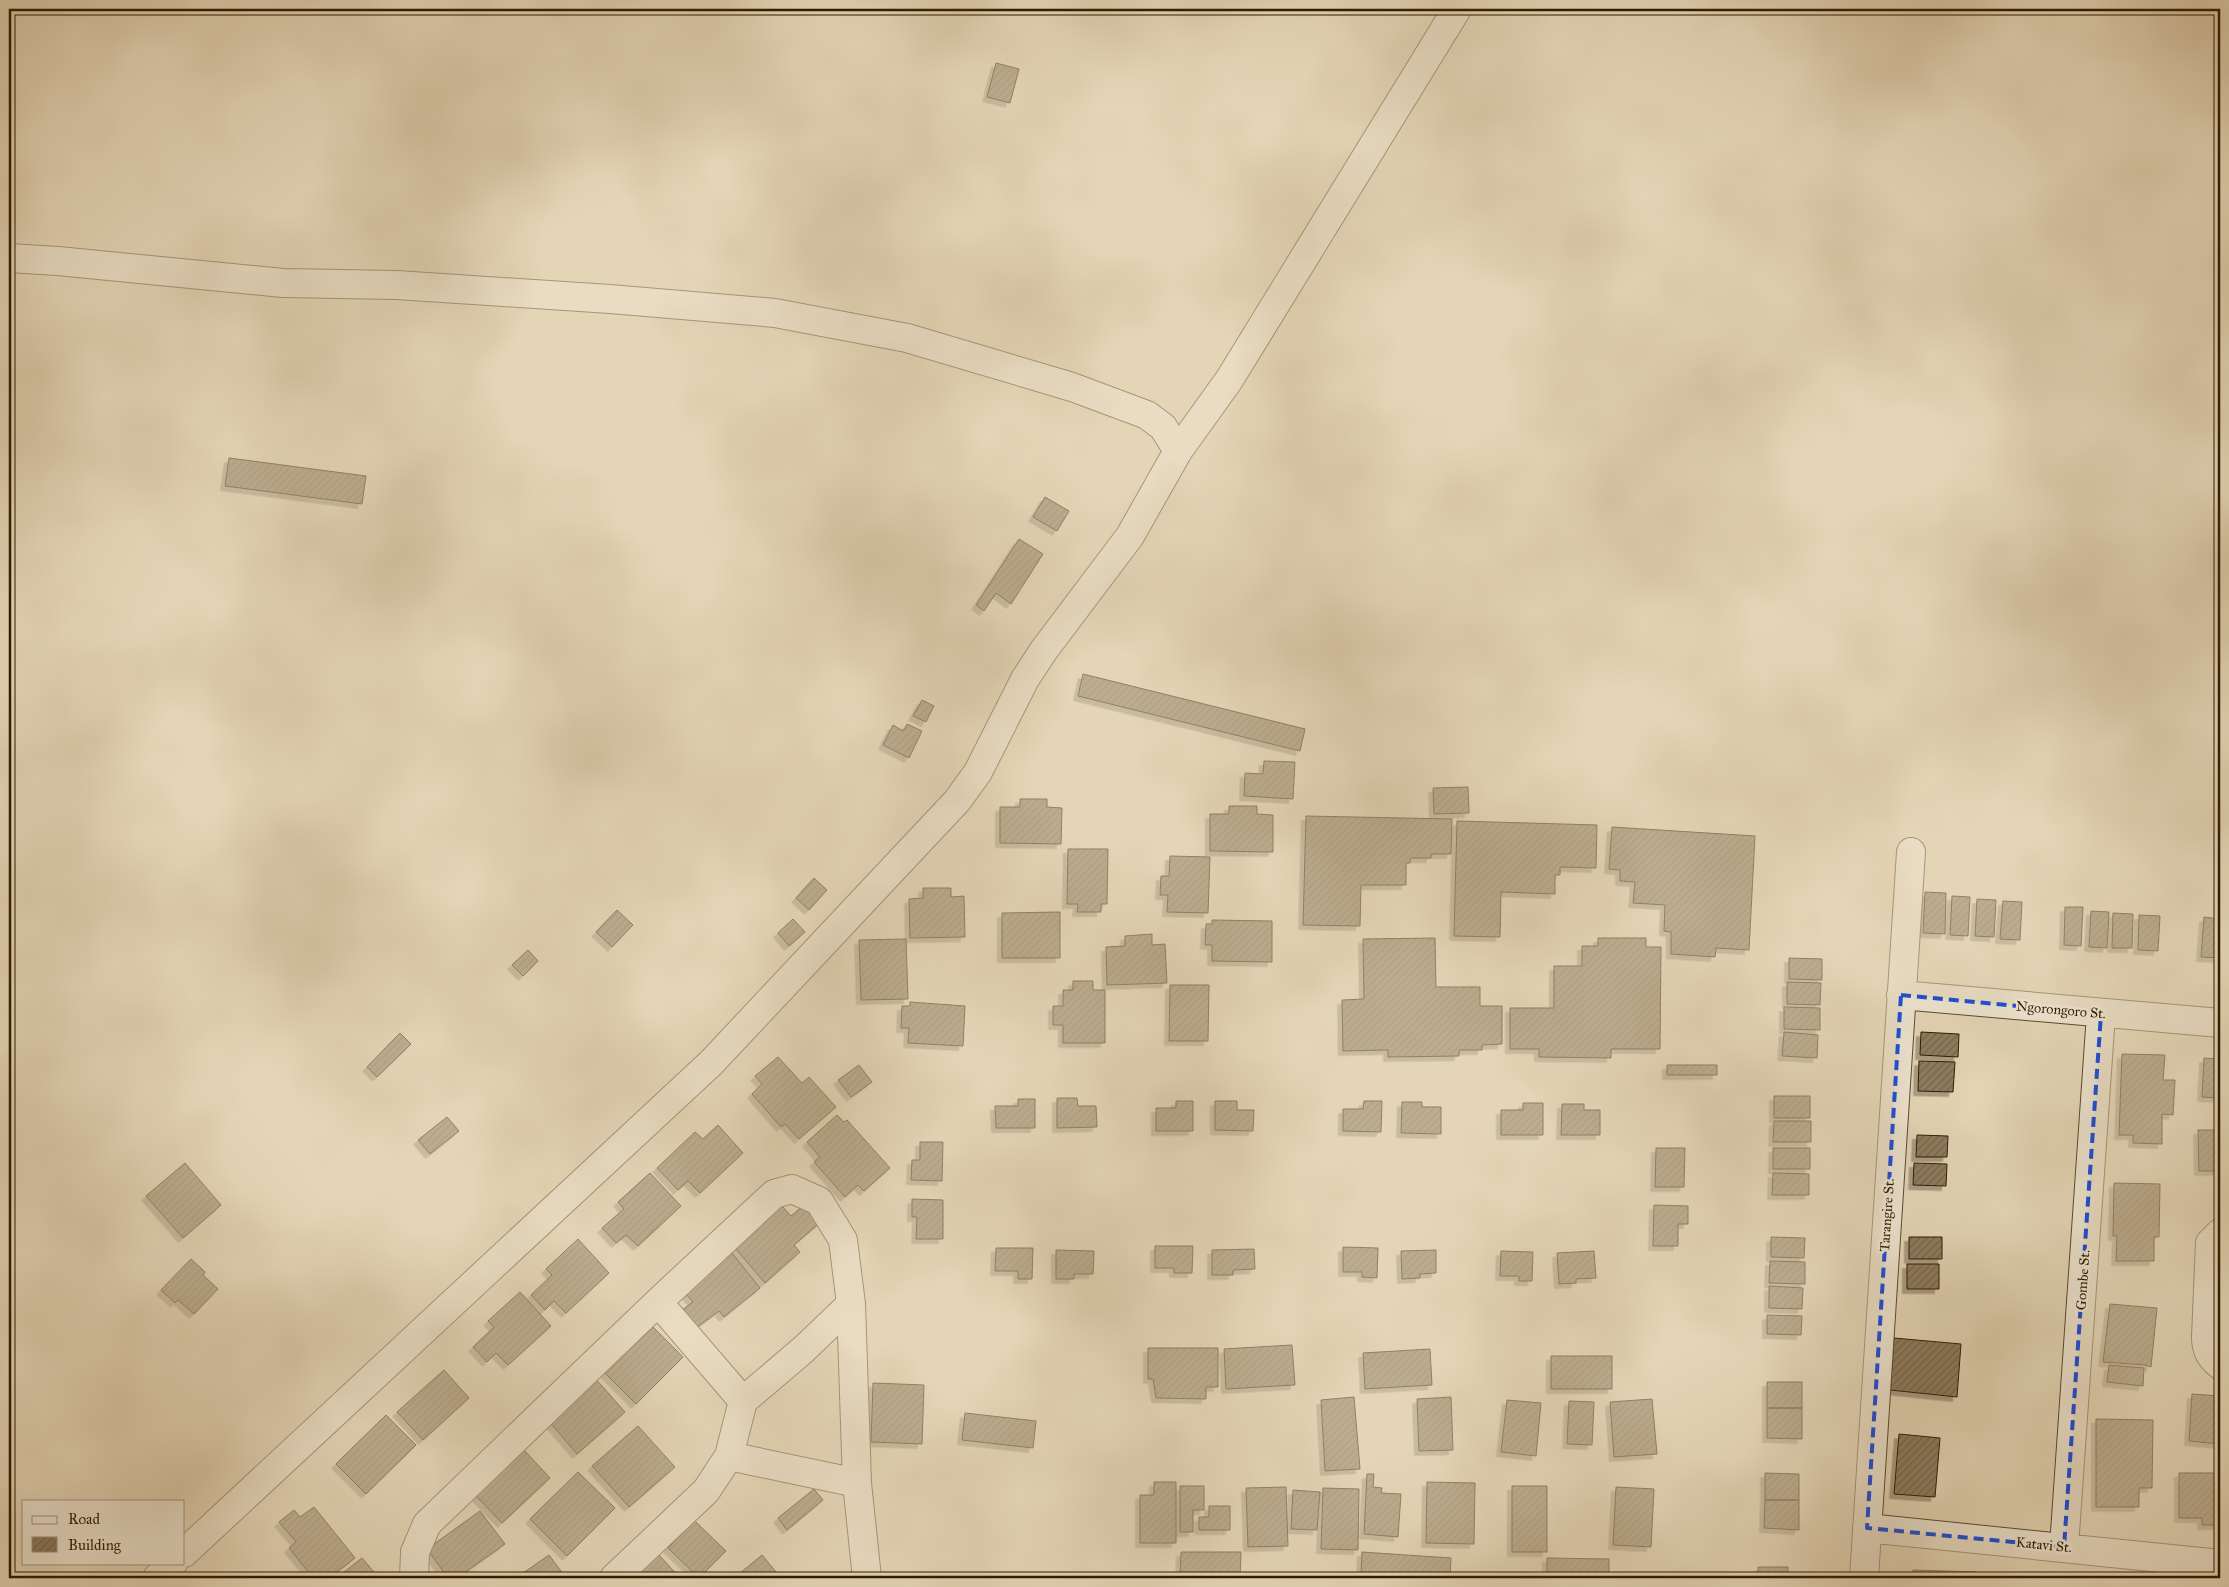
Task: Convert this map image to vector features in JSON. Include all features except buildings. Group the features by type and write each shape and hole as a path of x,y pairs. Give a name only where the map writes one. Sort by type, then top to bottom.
{"street":[{"path":"185,1552 711,1063 957,801 978,772 1025,679 1044,650 1130,536 1178,451 1229,380 1457,9"},
{"path":"9,258 283,283 397,285 610,299 775,313 907,338 1072,387 1147,415 1163,427 1178,451"},
{"name":"Tarangire St.","path":"1864,1578 1911,852"},
{"name":"Ngorongoro St.","path":"1902,995 2220,1023"},
{"name":"Gombe St.","path":"2064,1547 2101,1014"},
{"path":"414,1578 415,1552 427,1524 658,1302 774,1194 792,1189 819,1201 843,1240 850,1304 857,1483 867,1578"},
{"path":"2220,1233 2210,1243 2206,1337 2206,1349 2220,1365"},
{"path":"658,1302 743,1401"},
{"path":"614,1578 706,1491 729,1456 743,1401 804,1349 850,1304"},
{"path":"729,1456 857,1483"},
{"name":"Katavi St.","path":"1867,1528 2220,1564"},
{"path":"156,1578 172,1564"}],"highlighted area":[{"path":"1901,995 2101,1014 2064,1547 1867,1528"}]}
